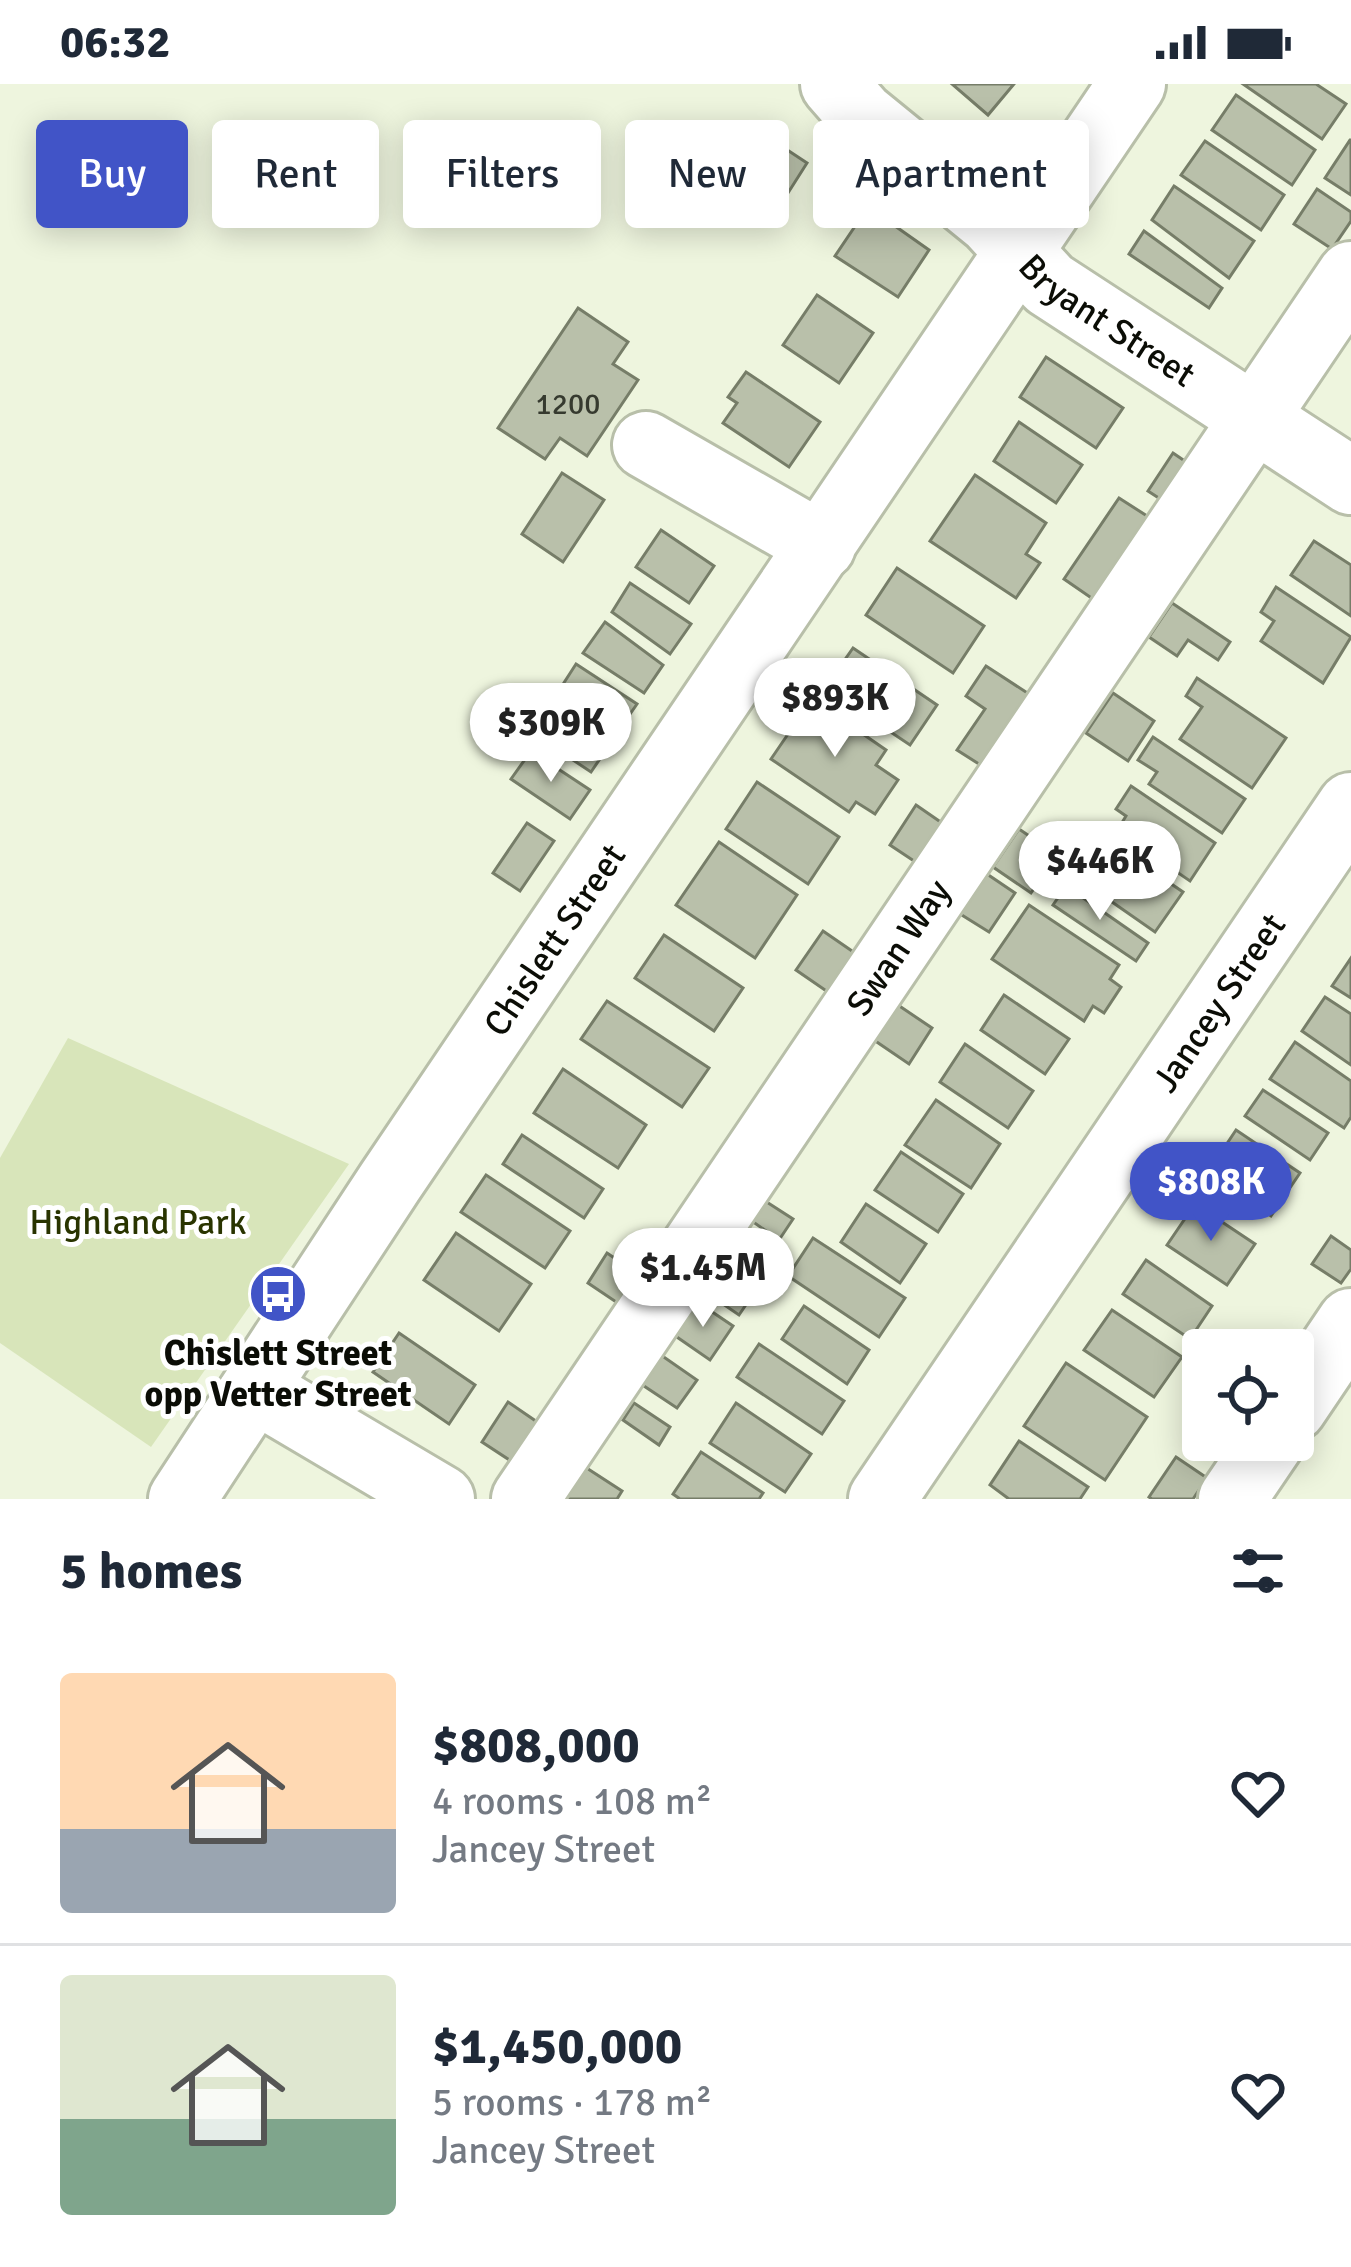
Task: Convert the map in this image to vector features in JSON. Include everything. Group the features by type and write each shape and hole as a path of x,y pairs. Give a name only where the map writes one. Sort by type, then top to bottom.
{"street":[{"name":"Bryant Street","path":"834,84 860,115 992,221 1049,284 1351,481"},
{"name":"Chislett Street","path":"182,1499 403,1163 1132,84"},
{"name":"Swan Way","path":"525,1499 1351,275"},
{"path":"646,446 822,546"},
{"name":"Jancey Street","path":"882,1499 1351,806"},
{"path":"1314,1377 1351,1322"},
{"path":"256,1389 441,1499"},
{"path":"1232,1499 1258,1461"}],"green space":[{"name":"Highland Park","path":"68,1038 349,1164 151,1447 0,1343 0,1158"}],"building":[{"path":"952,84 1014,84 988,115"},
{"path":"1243,84 1316,84 1346,104 1322,139"},
{"path":"1236,95 1315,150 1292,185 1212,130"},
{"path":"1351,140 1351,195 1325,178"},
{"path":"1205,141 1284,195 1261,230 1181,175"},
{"path":"789,151 807,163 789,191"},
{"path":"1174,186 1254,241 1229,278 1152,220"},
{"path":"1317,189 1351,212 1351,221 1332,249 1294,224"},
{"path":"854,228 898,228 929,250 898,297 835,256"},
{"path":"1144,231 1222,288 1209,308 1129,254"},
{"path":"817,295 873,333 839,383 783,345"},
{"path":"578,308 628,342 613,364 638,380 587,456 560,438 545,459 498,428"},
{"path":"1046,357 1123,408 1096,448 1020,397"},
{"path":"746,372 820,422 789,467 723,423 737,403 728,397"},
{"path":"1019,422 1082,465 1056,503 994,461"},
{"path":"1173,453 1195,468 1171,506 1148,491"},
{"path":"562,473 604,500 563,562 522,534"},
{"path":"975,475 1046,523 1026,554 1040,563 1016,598 930,541"},
{"path":"1119,498 1158,523 1103,606 1064,579"},
{"path":"661,530 714,566 689,603 636,567"},
{"path":"1314,541 1351,565 1351,616 1291,575"},
{"path":"897,568 984,626 953,673 866,615"},
{"path":"630,583 691,624 670,654 612,612"},
{"path":"1276,587 1351,637 1323,683 1261,641 1274,621 1261,612"},
{"path":"1172,603 1230,642 1218,660 1188,640 1177,656 1149,637"},
{"path":"605,622 663,665 644,693 583,653"},
{"path":"853,648 937,705 910,745 825,688"},
{"path":"576,664 637,704 617,733 558,692"},
{"path":"986,666 1032,696 993,773 957,750 985,709 966,696"},
{"path":"1197,678 1286,738 1252,788 1180,739 1202,707 1186,696"},
{"path":"1113,693 1154,721 1128,761 1086,733"},
{"path":"812,699 886,750 876,765 898,780 875,814 856,802 849,812 771,759"},
{"path":"551,702 610,744 591,772 531,732"},
{"path":"1153,737 1245,799 1222,833 1149,784 1157,772 1138,760"},
{"path":"531,751 590,790 570,819 511,779"},
{"path":"757,782 839,837 808,884 726,829"},
{"path":"1131,786 1215,843 1190,881 1117,831 1126,816 1116,809"},
{"path":"916,805 955,832 929,871 890,845"},
{"path":"527,823 554,841 520,891 493,873"},
{"path":"1019,829 1057,855 1031,893 993,867"},
{"path":"1095,832 1183,892 1155,932 1082,881 1093,865 1079,855"},
{"path":"719,842 797,895 755,958 676,905"},
{"path":"984,872 1015,893 989,932 957,912"},
{"path":"1066,886 1148,943 1136,961 1053,905"},
{"path":"1029,905 1119,965 1110,979 1121,987 1104,1013 1093,1006 1084,1021 992,959"},
{"path":"823,931 865,960 838,999 796,970"},
{"path":"664,935 743,988 714,1031 635,978"},
{"path":"1351,958 1351,998 1332,986"},
{"path":"1004,995 1069,1039 1045,1074 981,1030"},
{"path":"1325,997 1351,1014 1351,1065 1302,1031"},
{"path":"607,1001 709,1068 682,1107 581,1039"},
{"path":"895,1003 932,1028 909,1064 871,1038"},
{"path":"1295,1042 1351,1081 1351,1117 1344,1128 1270,1079"},
{"path":"965,1044 1033,1091 1008,1128 940,1082"},
{"path":"563,1069 646,1125 618,1168 534,1113"},
{"path":"1263,1090 1328,1133 1310,1160 1245,1116"},
{"path":"936,1100 1000,1144 971,1188 905,1145"},
{"path":"1236,1130 1300,1173 1271,1216 1208,1172"},
{"path":"522,1135 603,1189 584,1218 503,1164"},
{"path":"901,1152 963,1194 938,1232 875,1190"},
{"path":"486,1175 570,1231 545,1268 461,1212"},
{"path":"762,1199 793,1219 779,1240 749,1219"},
{"path":"866,1204 926,1244 900,1283 841,1242"},
{"path":"1195,1204 1255,1244 1227,1285 1167,1245"},
{"path":"456,1233 531,1284 499,1331 424,1280"},
{"path":"1331,1236 1351,1250 1351,1269 1341,1283 1312,1264"},
{"path":"813,1238 905,1298 879,1337 788,1276"},
{"path":"607,1253 647,1280 628,1310 588,1283"},
{"path":"1146,1260 1212,1306 1197,1329 1182,1329 1182,1334 1123,1294"},
{"path":"728,1262 760,1284 739,1315 707,1293"},
{"path":"696,1301 733,1326 710,1360 674,1335"},
{"path":"804,1306 869,1350 847,1384 782,1339"},
{"path":"1112,1310 1182,1357 1154,1397 1084,1350"},
{"path":"399,1333 475,1385 449,1424 373,1372"},
{"path":"759,1344 844,1401 822,1434 737,1377"},
{"path":"658,1353 697,1380 677,1408 638,1382"},
{"path":"1066,1363 1147,1417 1105,1480 1024,1426"},
{"path":"508,1402 543,1426 517,1465 482,1442"},
{"path":"634,1403 670,1427 659,1445 623,1420"},
{"path":"736,1403 811,1454 785,1492 710,1443"},
{"path":"1019,1441 1088,1487 1080,1499 1009,1499 990,1485"},
{"path":"701,1452 763,1493 759,1499 680,1499 673,1494"},
{"path":"1176,1457 1207,1478 1193,1499 1152,1499 1149,1497"},
{"path":"582,1465 622,1491 617,1499 560,1499"}],"place":[{"name":"Chislett Street opp Vetter Street","path":"278,1294"}]}
